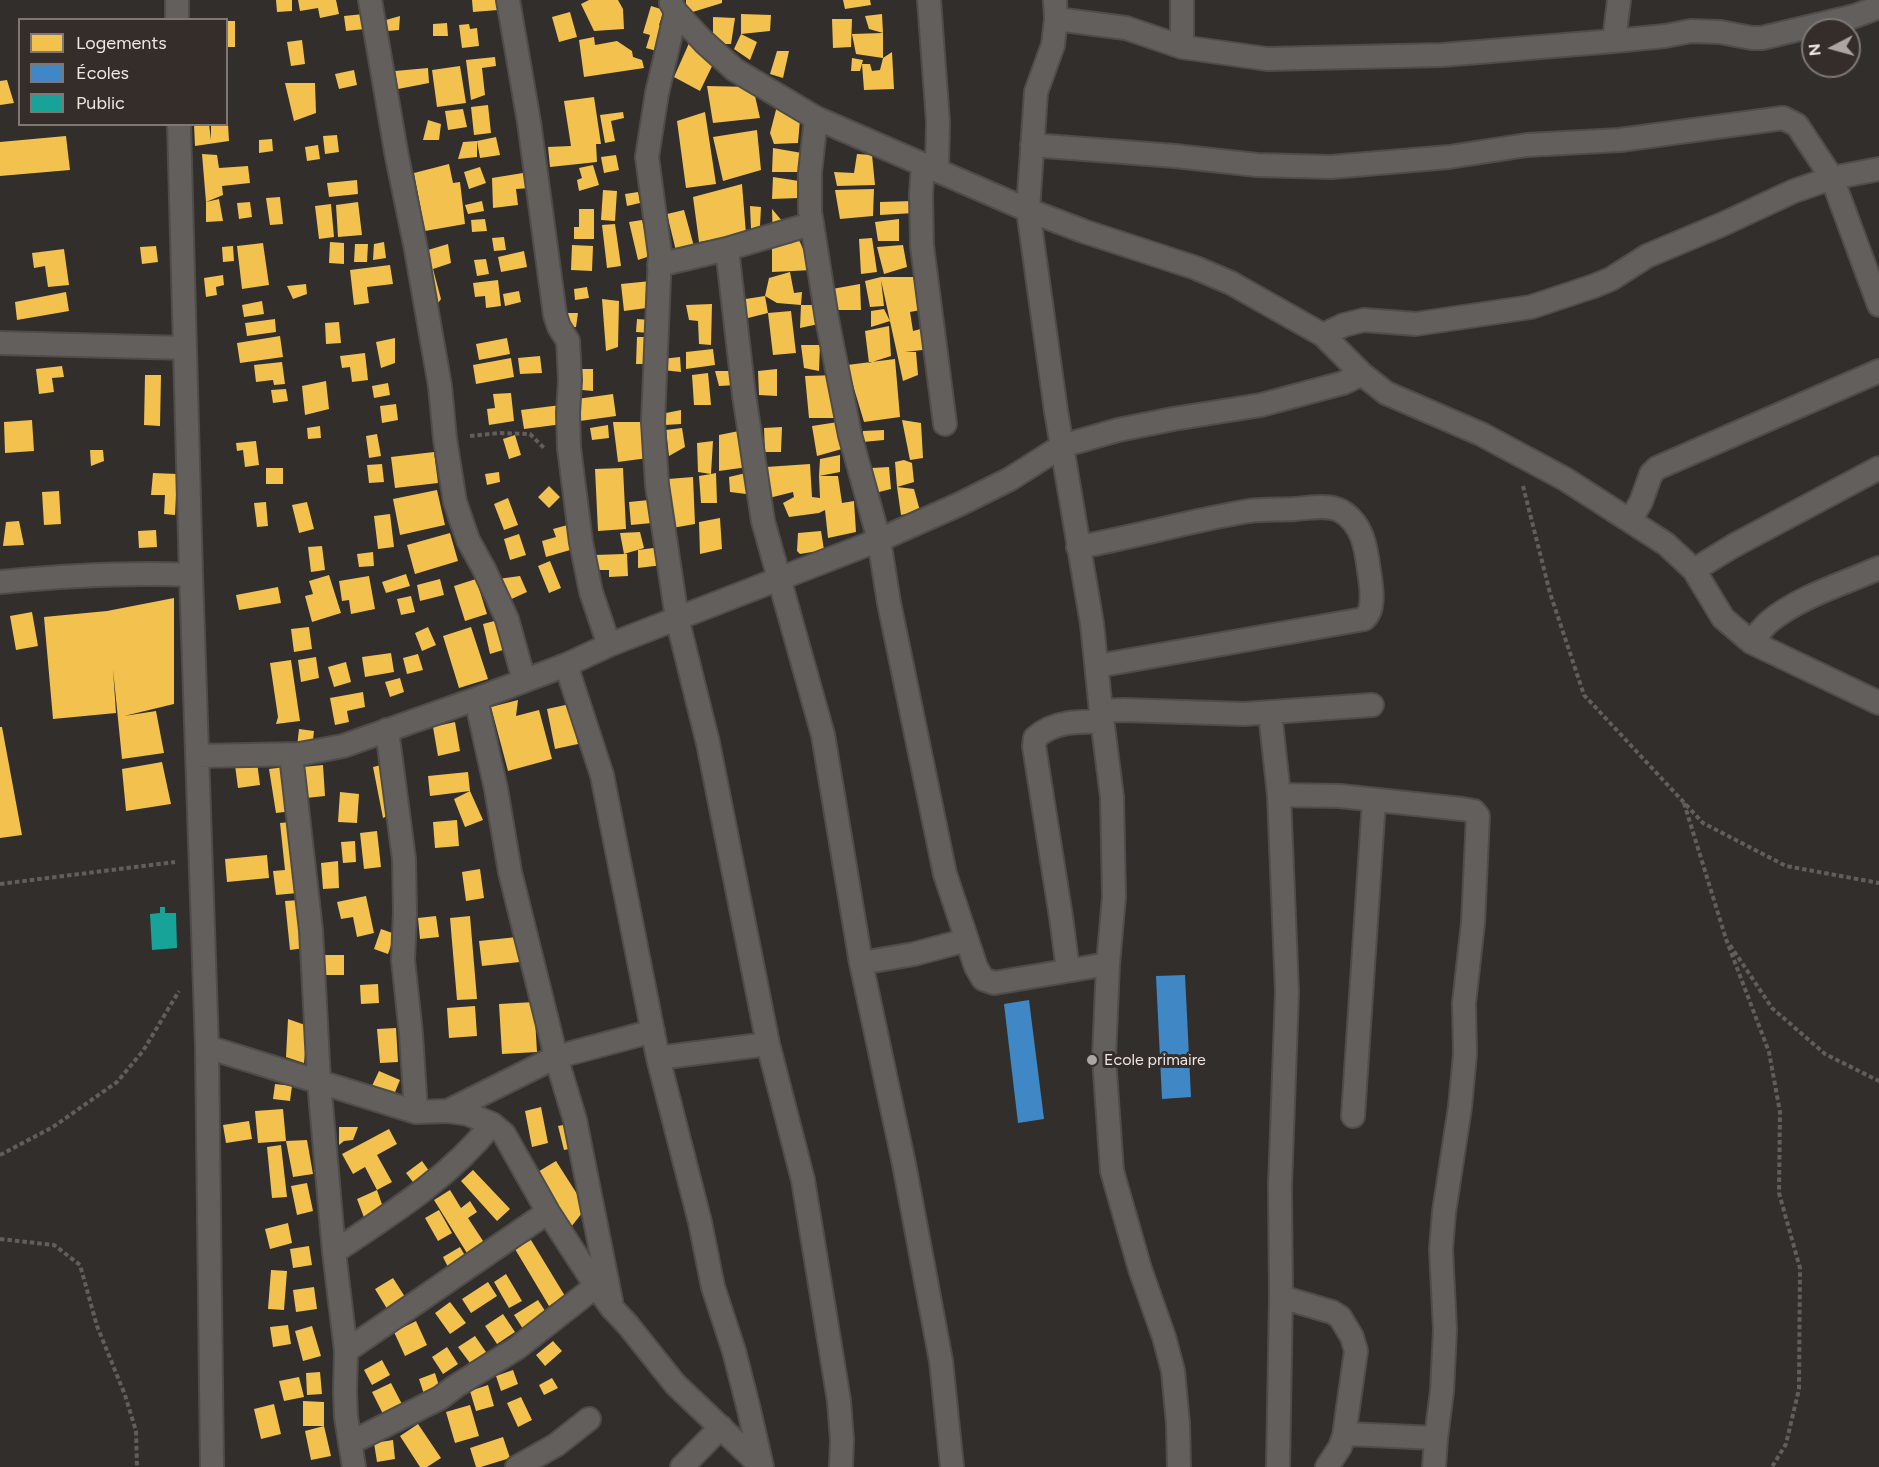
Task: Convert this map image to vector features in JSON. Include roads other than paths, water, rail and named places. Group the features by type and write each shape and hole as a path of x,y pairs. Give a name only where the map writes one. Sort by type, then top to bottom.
{"street":[{"path":"177,0 177,18"},
{"path":"370,0 440,386 445,439 455,502 461,523 507,619 524,680"},
{"path":"508,0 529,122 555,315 568,341 569,448 581,542 591,592 609,645"},
{"path":"929,0 938,122 930,167 921,194 922,246 945,424"},
{"path":"1182,0 1182,47"},
{"path":"1614,41 1619,0"},
{"path":"673,6 704,42 735,70 816,118 1028,210 1231,282 1323,335 1362,374 1386,393 1481,434 1565,479 1666,544 1694,570 1723,618 1751,642 1879,703"},
{"path":"673,6 647,157 660,254 653,422 657,484 677,618 708,743 768,1044 803,1179 838,1390 842,1440 841,1467"},
{"path":"1179,1467 1173,1371 1164,1337 1140,1269 1112,1171 1104,1058 1108,964 1114,897 1113,797 1101,717 1092,624 1062,446 1028,210 1035,92 1051,53 1056,10 1126,28 1182,47 1267,59 1442,55 1614,41 1698,31 1762,38 1855,16 1879,7"},
{"path":"816,118 810,173 811,224 827,319 850,435 879,540 889,603 945,874 976,967 983,979 994,982 1108,964"},
{"path":"1032,145 1257,165 1331,166 1449,158 1527,145 1620,140 1783,118 1797,125 1832,178 1879,305"},
{"path":"180,126 184,348 207,1047 212,1467"},
{"path":"1323,335 1344,325 1364,320 1416,324 1531,307 1611,279 1647,256 1794,191 1832,178 1879,169"},
{"path":"659,265 728,249 811,224"},
{"path":"728,249 744,395 763,521 823,735 861,963 904,1164 941,1361 952,1467"},
{"path":"0,343 33,342 184,348"},
{"path":"1630,520 1641,502 1651,474 1657,468 1879,371"},
{"path":"197,756 291,755 343,746 566,665 609,645 879,540 1010,479 1062,446 1118,430 1261,405 1343,383 1362,374"},
{"path":"1694,570 1733,546 1879,468"},
{"path":"1078,547 1122,540 1249,511 1271,508 1336,509 1349,518 1362,534 1371,580 1371,603 1369,613 1364,619 1097,666"},
{"path":"1751,642 1769,622 1785,611 1810,597 1879,568"},
{"path":"0,582 47,578 191,575"},
{"path":"566,665 602,775 658,1058 699,1222 712,1287 734,1351 762,1467"},
{"path":"476,699 496,789 510,872 556,1057 575,1120 612,1308"},
{"path":"1068,970 1034,746 1035,738 1039,734 1075,721 1101,717 1270,713 1372,705"},
{"path":"1270,713 1279,795 1287,992 1280,1186 1278,1467"},
{"path":"387,730 404,859 403,960 416,1112"},
{"path":"291,755 311,930 320,1081 334,1252 346,1351 345,1392 354,1467"},
{"path":"1279,795 1340,796 1471,810 1478,816 1473,923 1464,1003 1464,1054 1460,1107 1442,1240 1445,1330 1443,1391 1434,1467"},
{"path":"1353,1116 1374,801"},
{"path":"861,963 914,954 967,940"},
{"path":"448,1111 556,1057 653,1032"},
{"path":"658,1058 768,1044"},
{"path":"207,1047 416,1112 448,1111 468,1114 492,1124 504,1134 548,1212 612,1308 675,1384 762,1467"},
{"path":"334,1252 403,1206 441,1177 475,1145 492,1124"},
{"path":"346,1351 548,1212"},
{"path":"350,1443 440,1398 517,1348 596,1286"},
{"path":"1281,1297 1332,1312 1340,1317 1352,1336 1356,1351 1344,1436 1327,1467"},
{"path":"210,1419 228,1467"},
{"path":"517,1467 556,1445 589,1419"},
{"path":"682,1467 721,1427"},
{"path":"1344,1436 1348,1434 1436,1438"}],"place":[{"name":"Ecole primaire","path":"1092,1060"}]}
